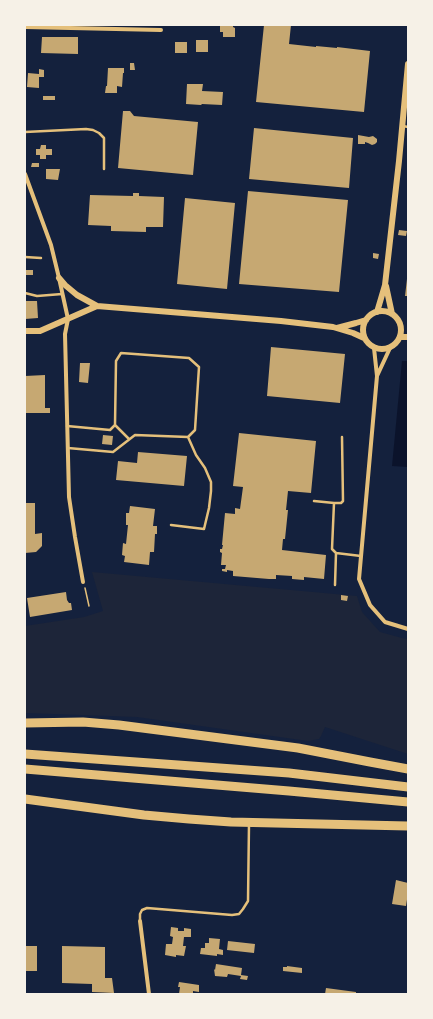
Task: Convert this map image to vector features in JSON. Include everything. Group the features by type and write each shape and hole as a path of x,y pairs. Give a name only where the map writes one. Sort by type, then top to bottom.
{"highway":[{"path":"25,723 83,722 119,725 298,748 408,769"},
{"path":"25,754 289,773 408,787"},
{"path":"25,769 408,802"},
{"path":"25,799 144,815 189,819 408,826"}],"street":[{"path":"25,27 161,30"},
{"path":"377,312 385,285 405,127 408,64"},
{"path":"25,174 51,245 60,278 68,319 65,334 69,497 83,582"},
{"path":"60,278 64,285 77,295 97,306 281,321 337,328 353,332 364,338 374,348 390,348"},
{"path":"385,285 392,314"},
{"path":"25,331 40,331 97,306"},
{"path":"364,338 363,332 366,320 369,316 377,312 382,311 392,314 400,323 408,327"},
{"path":"337,328 366,320"},
{"path":"377,376 390,348 400,337 400,323"},
{"path":"400,337 408,337"},
{"path":"374,348 377,376 359,579 370,605 385,622 408,629"},
{"path":"140,921 149,994"}],"lane":[{"path":"25,132 86,129 93,130 104,138 104,169"},
{"path":"25,257 41,258"},
{"path":"25,293 37,296 63,294"},
{"path":"67,426 110,430 115,425 116,361 121,353 189,358 199,367 195,430 188,437 135,435 113,452 68,448"},
{"path":"115,425 129,439"},
{"path":"171,525 204,529 209,508 211,482 188,437"},
{"path":"314,501 341,503 343,501 342,437"},
{"path":"334,503 332,549 336,553 361,556"},
{"path":"335,585 336,553"},
{"path":"140,921 140,914 142,910 147,908 232,915 239,914 248,901 249,822"}],"path":[{"path":"83,582 89,606"}],"shaded area":[{"path":"402,361 408,361 408,467 392,466"},
{"path":"92,572 357,596 362,612 380,632 408,639 408,754 325,727 319,739 308,741 137,717 25,713 25,626 84,617 103,611"}],"building":[{"path":"220,25 233,25 235,28 235,37 223,37 223,32 220,32"},
{"path":"264,25 291,25 289,44 370,51 364,112 256,102"},
{"path":"42,37 78,37 78,54 41,53"},
{"path":"196,40 208,40 208,52 196,52"},
{"path":"175,42 187,42 187,53 175,53"},
{"path":"130,63 134,63 135,70 130,70"},
{"path":"108,68 124,68 122,87 117,86 117,93 105,93"},
{"path":"39,69 44,70 44,77 39,77 39,88 27,87 28,73 39,74"},
{"path":"187,84 203,84 202,91 223,92 222,105 186,104"},
{"path":"43,96 55,96 55,100 43,100"},
{"path":"123,111 130,111 134,116 198,122 193,175 118,168"},
{"path":"254,128 353,138 349,188 249,179"},
{"path":"358,135 369,137 373,136 377,139 377,142 372,145 365,142 365,144 358,144"},
{"path":"41,145 46,145 46,149 52,149 52,155 46,155 46,159 40,159 40,155 36,155 36,149 40,149"},
{"path":"32,163 39,163 39,167 31,167"},
{"path":"46,169 60,169 58,180 46,179"},
{"path":"248,191 348,200 339,292 239,284"},
{"path":"133,193 139,193 139,196 164,197 163,227 146,227 146,232 111,231 111,226 88,225 90,195 133,196"},
{"path":"185,198 235,203 227,289 177,284"},
{"path":"399,230 407,231 406,236 398,235"},
{"path":"373,253 379,254 378,259 373,258"},
{"path":"25,270 33,270 33,275 25,275"},
{"path":"407,279 408,296 405,296"},
{"path":"25,301 37,301 38,318 25,319"},
{"path":"271,347 345,354 340,403 267,396"},
{"path":"80,363 90,363 88,383 79,382"},
{"path":"45,375 45,408 50,408 50,413 25,413 25,376"},
{"path":"239,433 316,441 311,493 288,491 286,510 288,510 285,539 283,539 282,550 326,555 324,579 304,577 304,580 292,579 292,576 276,575 276,579 269,579 233,576 233,571 222,571 222,569 225,569 226,565 221,565 222,553 220,552 223,545 225,513 235,514 235,508 240,509 243,487 233,486"},
{"path":"103,435 113,436 112,445 102,444"},
{"path":"138,452 187,456 184,486 116,480 118,461 137,463"},
{"path":"25,503 35,503 35,534 42,533 42,546 36,552 25,553"},
{"path":"130,506 155,509 153,526 157,526 157,534 155,534 154,552 150,552 149,565 124,562 125,556 122,555 123,543 126,544 128,525 126,525 126,513 129,513"},
{"path":"66,592 67,600 71,603 72,610 30,617 27,598"},
{"path":"341,595 348,596 347,601 341,600"},
{"path":"396,880 408,883 406,906 392,904"},
{"path":"171,927 178,928 178,931 184,931 184,928 191,929 191,937 184,937 183,946 186,946 184,956 176,955 176,957 165,955 166,944 172,944 173,937 170,936"},
{"path":"209,938 220,939 219,949 223,950 223,955 217,954 217,956 200,954 201,948 205,948 205,943 209,943"},
{"path":"228,941 255,944 254,953 227,950"},
{"path":"25,946 37,946 37,971 25,971"},
{"path":"62,946 105,947 105,978 112,978 114,993 92,992 92,984 62,983"},
{"path":"216,964 242,968 241,975 248,976 247,980 240,979 241,976 228,974 227,977 215,976 214,969 215,970"},
{"path":"287,966 302,968 302,973 283,971 283,967"},
{"path":"179,982 199,985 199,992 193,991 193,994 179,994"},
{"path":"326,988 356,992 356,994 325,994"}]}
